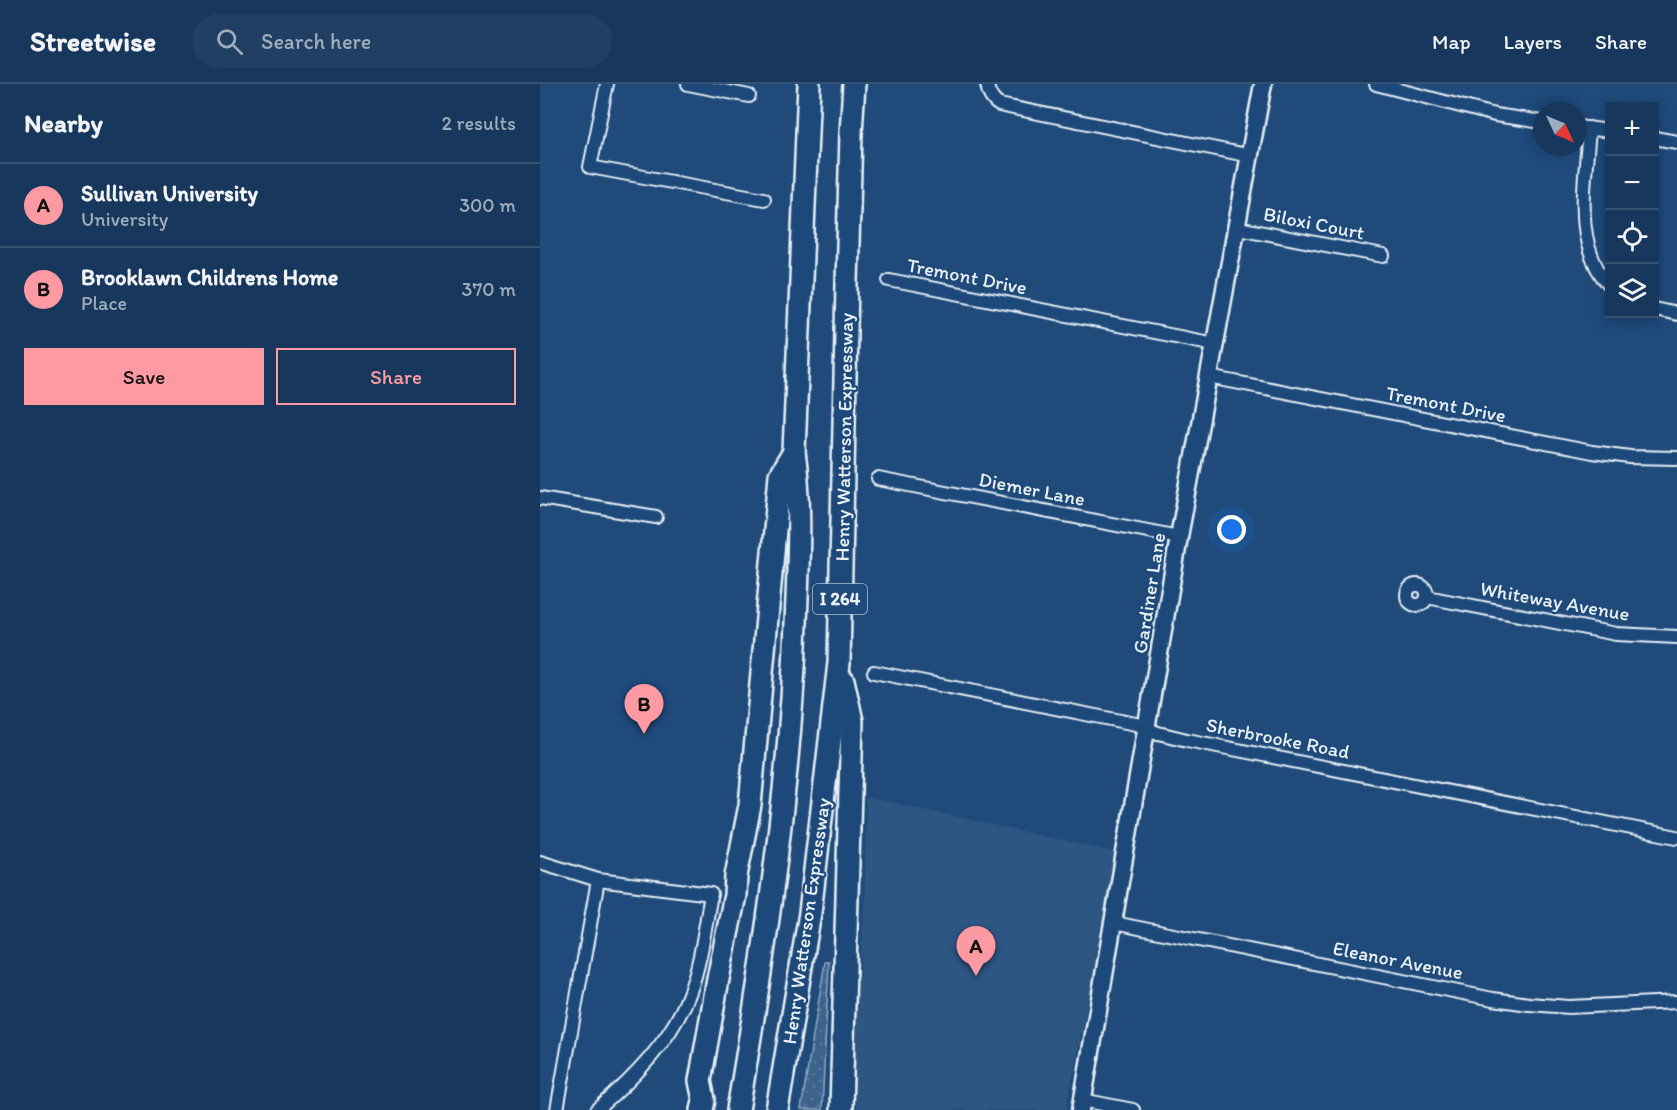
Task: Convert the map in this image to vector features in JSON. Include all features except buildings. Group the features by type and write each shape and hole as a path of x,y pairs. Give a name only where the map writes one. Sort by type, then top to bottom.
{"highway":[{"name":"Henry Watterson Expressway","path":"738,1110 771,908 792,711 798,484 794,452 809,84"},
{"name":"Henry Watterson Expressway","path":"777,1110 810,913 839,663 847,273 854,84"},
{"path":"702,1110 704,1100 700,1081 750,805 780,475 794,452"},
{"path":"839,663 852,722 842,1109"},
{"path":"688,1110 690,1096 700,1081"}],"main road":[{"name":"Gardiner Lane","path":"1082,1105 1179,537 1263,84"}],"street":[{"path":"607,84 590,167 764,199"},
{"path":"688,84 749,96"},
{"path":"987,84 990,98 999,105 1251,156"},
{"path":"1376,84 1485,112 1533,120"},
{"path":"1587,128 1605,130"},
{"path":"1659,139 1677,142"},
{"path":"1584,156 1586,241 1596,268 1605,280"},
{"name":"Biloxi Court","path":"1238,228 1383,256"},
{"name":"Tremont Drive","path":"889,280 1215,344"},
{"path":"1659,310 1677,314"},
{"name":"Tremont Drive","path":"1209,376 1592,452 1630,457 1677,458"},
{"name":"Diemer Lane","path":"878,479 1179,537"},
{"path":"540,498 656,517"},
{"name":"Whiteway Avenue","path":"1427,597 1616,634 1677,637"},
{"name":"Sherbrooke Road","path":"874,672 1125,722 1199,742 1677,837"},
{"path":"540,862 598,880 711,894 700,955 681,1012 648,1059 627,1083 597,1110"},
{"path":"557,1110 598,880"},
{"name":"Eleanor Avenue","path":"1114,922 1511,1002 1569,1007 1677,1002"},
{"path":"1082,1105 1133,1110"}],"shaded area":[{"path":"866,797 1118,853 1066,1110 856,1110 853,1043 865,909"},
{"path":"829,961 822,1110 801,1110 825,962"}],"place":[{"name":"Brooklawn Childrens Home","path":"644,734"},
{"name":"Sullivan University","path":"976,976"}]}
